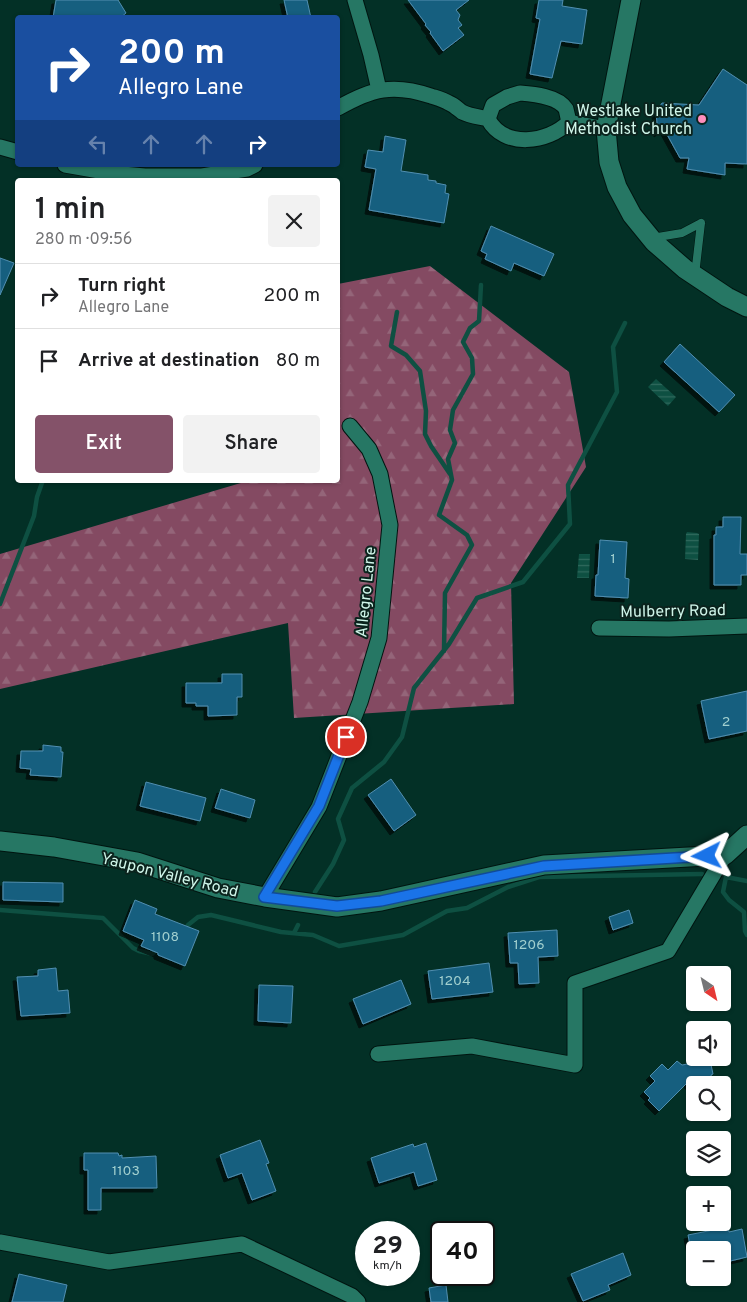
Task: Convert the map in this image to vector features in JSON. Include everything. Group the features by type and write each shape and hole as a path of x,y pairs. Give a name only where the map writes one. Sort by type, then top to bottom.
{"street":[{"path":"355,0 372,56 379,90"},
{"path":"631,0 606,128 609,162 616,187 632,215 650,238 685,269 727,297 747,307"},
{"path":"340,107 354,99 379,90 402,88 448,102 464,112 488,119"},
{"path":"569,122 566,109 557,101 537,94 520,93 507,97 493,105 488,119 492,126 506,137 521,140 550,134 569,122 606,128"},
{"path":"0,147 15,151"},
{"path":"77,167 145,176 202,176 251,167"},
{"name":"Allegro Lane","path":"264,897 319,806 360,702 379,638 390,525 380,474 369,449 350,426"},
{"name":"Mulberry Road","path":"599,628 669,629 747,626"},
{"path":"378,1054 472,1046 575,1066 575,983 668,951 725,855 747,835"},
{"name":"Yaupon Valley Road","path":"0,841 54,847 137,862 218,888 264,897 337,906 381,901 544,866 725,855"},
{"path":"0,1242 109,1262 242,1244 352,1296 358,1302"}],"lane":[{"path":"650,238 682,232 701,223 695,276"}],"green space":[{"path":"430,266 569,372 586,467 511,583 514,704 294,718 288,623 0,689 0,554 241,483 340,483 340,284"}],"shaded area":[{"path":"656,379 676,397 668,406 648,387"},
{"path":"687,532 699,534 698,560 685,559"},
{"path":"579,554 590,554 589,578 577,578"}],"building":[{"path":"56,0 118,0 126,13 124,15 54,15"},
{"path":"284,0 307,0 310,15 287,15"},
{"path":"408,0 469,0 456,10 460,15 458,20 462,25 458,28 464,35 443,51"},
{"path":"539,0 563,0 562,6 587,10 582,44 561,41 552,78 530,74 540,19 536,18"},
{"name":"Westlake United Methodist Church","path":"723,69 747,85 747,164 725,163 725,175 687,169 689,158 680,158 664,129 658,133 656,112 662,103 699,105"},
{"path":"385,136 406,140 401,171 428,175 428,180 446,185 445,193 449,194 444,223 369,210 376,169 365,167 368,150 383,152"},
{"path":"491,226 554,254 544,276 514,263 511,271 485,259 487,254 481,251"},
{"path":"0,258 14,263 0,295"},
{"path":"680,344 735,395 719,412 664,362"},
{"path":"723,517 741,517 740,554 747,554 747,575 741,575 741,585 714,585 714,535 716,535 716,527 723,527"},
{"path":"600,540 627,542 625,578 629,579 628,598 595,596"},
{"path":"222,674 242,674 242,697 237,697 237,715 208,716 208,706 196,706 196,703 186,703 186,683 222,683"},
{"path":"747,691 747,731 709,739 701,701"},
{"path":"43,745 61,747 61,752 63,752 61,777 30,775 31,769 20,768 21,751 43,751"},
{"path":"391,779 416,815 394,831 368,795"},
{"path":"146,782 206,798 200,821 140,806"},
{"path":"221,789 255,800 250,818 215,808"},
{"path":"3,882 63,883 63,902 3,900"},
{"path":"135,900 157,909 155,914 199,931 185,966 141,946 144,940 123,931"},
{"path":"629,910 633,923 613,930 609,917"},
{"path":"557,930 558,956 538,957 539,983 519,984 518,963 510,963 508,933"},
{"path":"489,963 493,992 432,999 428,971"},
{"path":"56,968 58,991 68,990 70,1013 21,1016 17,977 38,976 38,970"},
{"path":"401,980 411,1004 363,1024 353,999"},
{"path":"259,985 293,986 291,1023 258,1021"},
{"path":"677,1061 682,1065 711,1066 713,1074 711,1076 686,1076 686,1084 659,1111 648,1100 650,1098 644,1092 655,1081 650,1076 662,1064 668,1070"},
{"path":"260,1140 269,1163 266,1164 276,1191 252,1200 242,1173 228,1178 220,1155"},
{"path":"426,1143 437,1180 418,1186 414,1172 379,1183 371,1158 413,1144 414,1147"},
{"path":"84,1153 118,1153 119,1156 122,1155 122,1158 156,1156 157,1188 101,1188 101,1210 88,1210 88,1170 84,1170"},
{"path":"742,1229 747,1257 731,1261 731,1241 689,1241 688,1235 708,1231 729,1232"},
{"path":"623,1253 631,1275 608,1285 610,1290 583,1301 571,1274"},
{"path":"19,1274 67,1285 63,1302 12,1302"},
{"path":"446,1286 448,1302 431,1302 429,1288"}],"waterway":[{"path":"444,651 445,593 472,545 467,535 439,515 452,480 448,459 455,443 450,430 453,410 473,374 472,358 463,342 470,328 479,321 481,285"},
{"path":"397,312 391,346 406,355 420,371 426,411 425,434 450,474"},
{"path":"315,892 333,864 344,840 338,819 352,788 384,762 402,737 414,688 449,644 477,598 523,582 570,524 568,485 617,392 613,347 625,323"},
{"path":"0,604 34,516 37,497 42,483"},
{"path":"188,925 198,917 211,915 281,932 313,935 339,946 403,935 447,911 467,908 508,887 539,877 702,874"},
{"path":"747,881 726,877 723,892 729,900 744,912 747,935"},
{"path":"0,910 103,918 133,948 152,954 158,949"},
{"path":"294,933 298,925"}],"place":[{"name":"Westlake United Methodist Church","path":"702,119"}],"route":[{"path":"346,737 319,806 264,897 337,906 381,901 544,866 707,856"}]}
